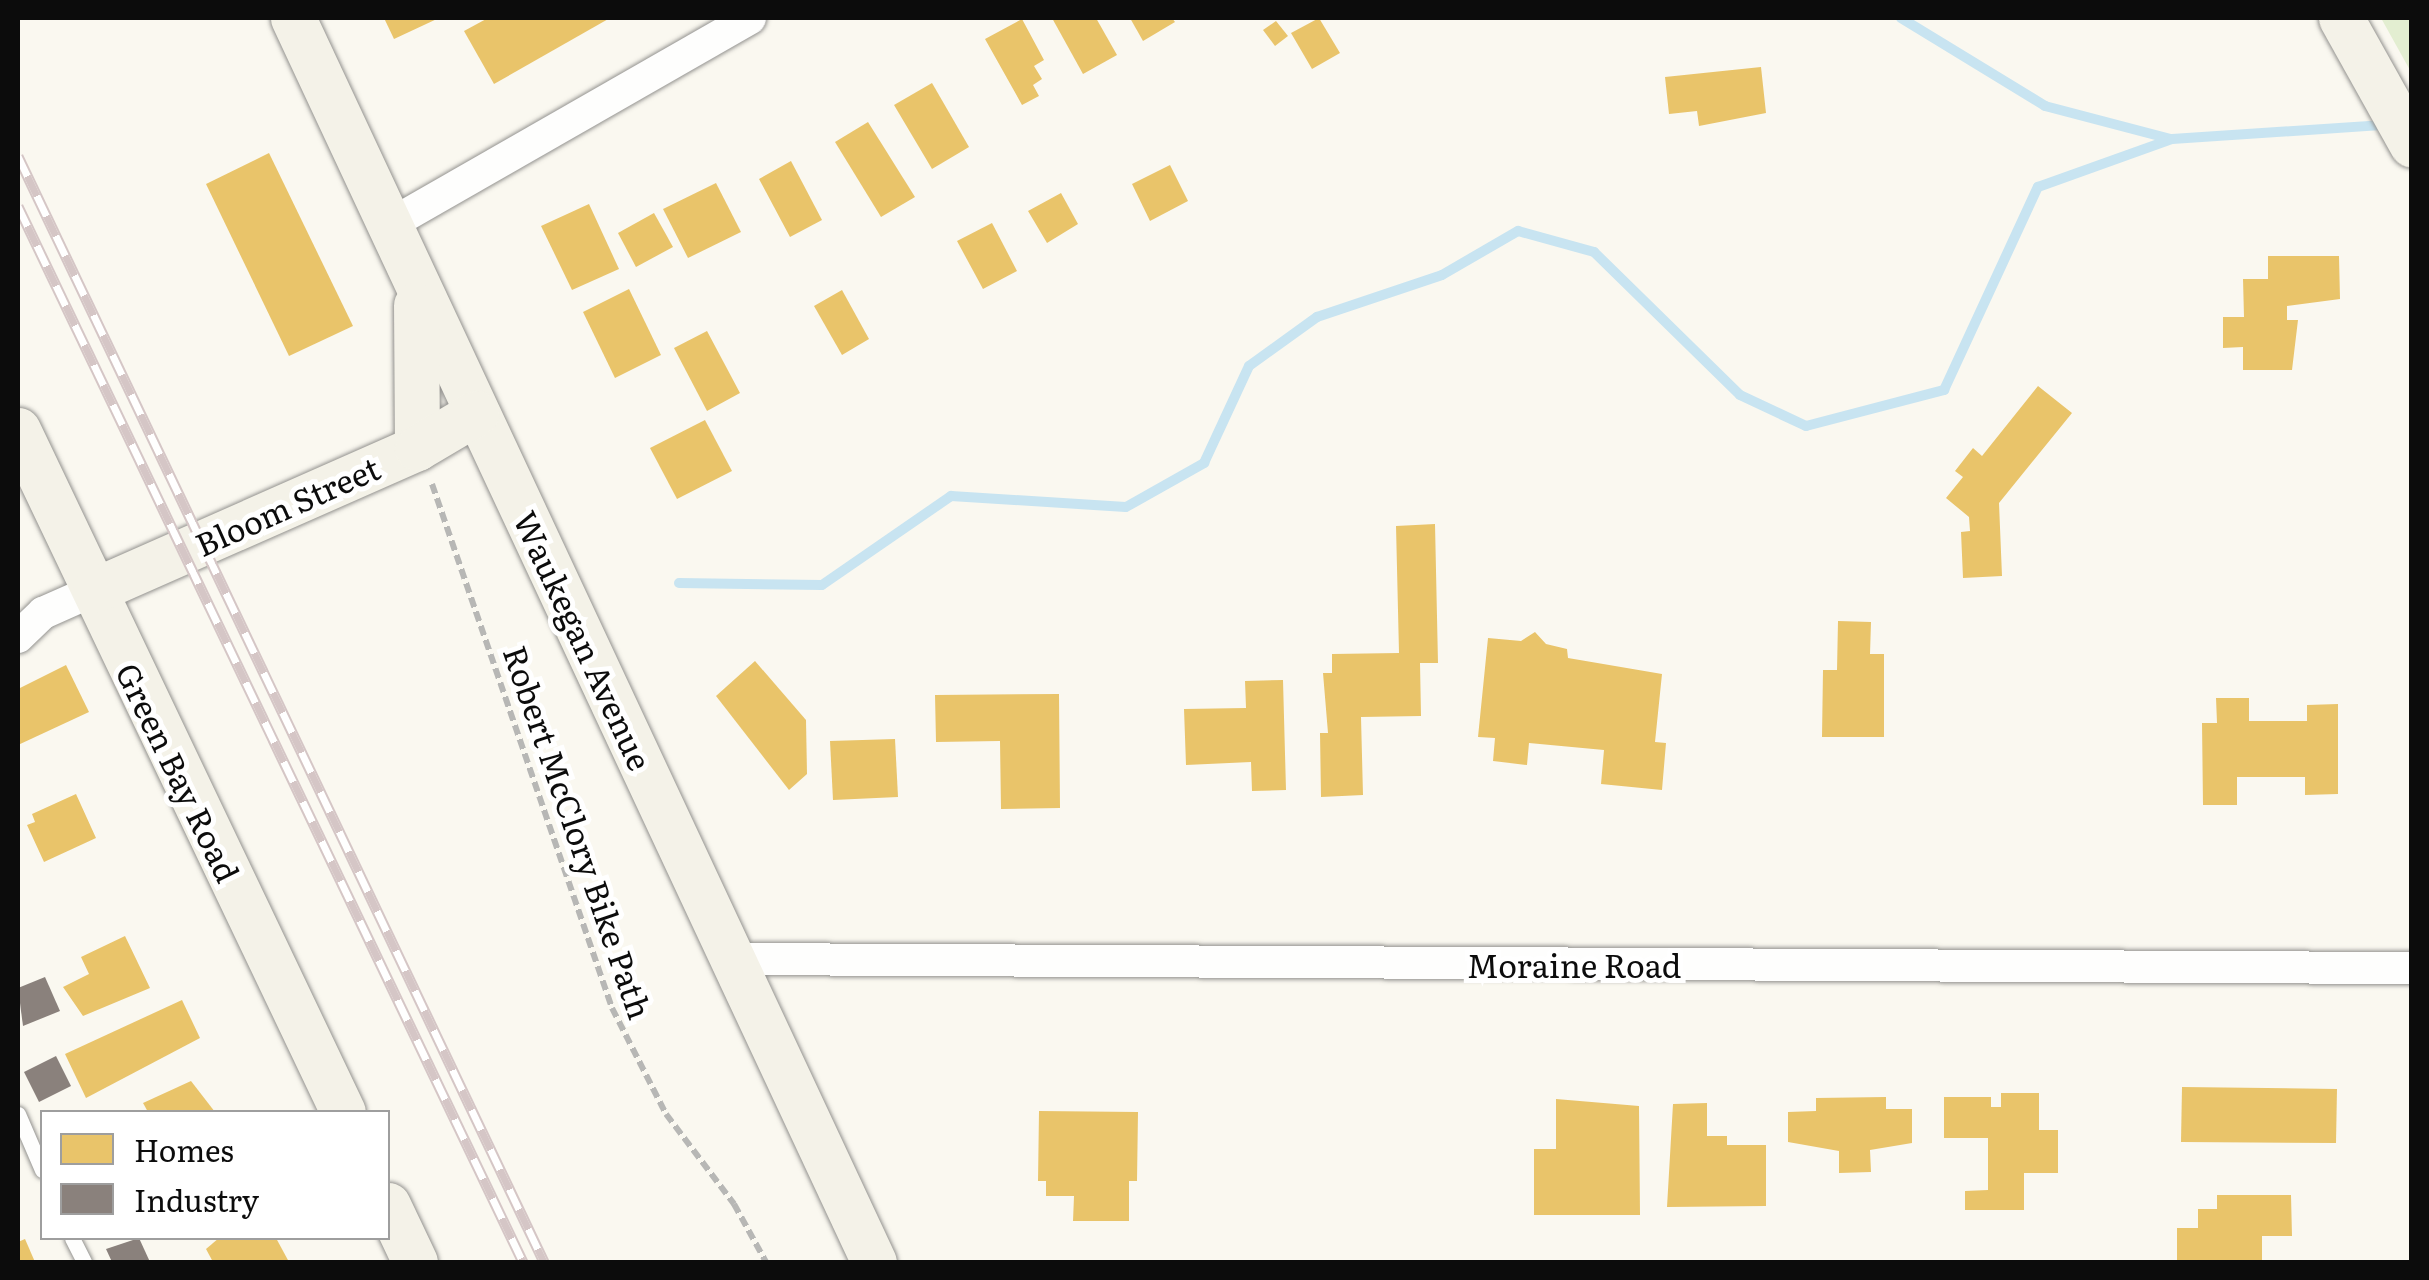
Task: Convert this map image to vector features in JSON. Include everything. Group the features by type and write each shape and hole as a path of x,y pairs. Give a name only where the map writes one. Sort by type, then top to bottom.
{"main road":[{"name":"Waukegan Avenue","path":"293,18 736,959 874,1262"},
{"path":"2341,18 2412,145"},
{"path":"398,245 420,364 417,448"},
{"name":"Bloom Street","path":"95,590 417,448 476,413"},
{"name":"Green Bay Road","path":"18,430 342,1110"},
{"path":"390,1209 415,1262"}],"street":[{"path":"398,245 750,18"},
{"path":"18,637 43,614 95,590"},
{"name":"Moraine Road","path":"736,959 2412,968"}],"lane":[{"path":"18,1114 40,1165"}],"path":[{"name":"Robert McClory Bike Path","path":"417,448 612,1008 666,1114 734,1204 766,1262"}],"green space":[{"path":"2381,18 2411,18 2411,72"}],"building: Homes":[{"path":"384,18 439,18 394,39"},
{"path":"488,18 610,18 494,84 464,31"},
{"path":"1052,18 1096,18 1117,55 1083,74"},
{"path":"1130,18 1172,18 1175,22 1143,41"},
{"path":"1319,18 1340,53 1312,69 1291,33"},
{"path":"1022,19 1044,60 1034,66 1042,79 1033,85 1039,96 1022,105 985,39"},
{"path":"1276,21 1288,36 1275,46 1263,30"},
{"path":"1761,67 1766,113 1699,126 1697,111 1669,114 1665,77"},
{"path":"932,83 969,147 932,169 894,105"},
{"path":"868,122 915,197 881,217 835,142"},
{"path":"269,153 353,326 289,356 206,184"},
{"path":"791,161 822,220 790,237 759,179"},
{"path":"1170,165 1188,201 1150,221 1132,184"},
{"path":"716,183 741,232 688,258 663,209"},
{"path":"1061,193 1078,224 1047,243 1028,211"},
{"path":"589,204 619,269 572,290 541,226"},
{"path":"654,213 673,247 636,267 618,233"},
{"path":"992,223 1017,271 983,289 957,241"},
{"path":"2268,256 2339,256 2340,299 2287,306 2287,320 2298,320 2292,370 2243,370 2243,347 2223,348 2223,317 2244,317 2243,279 2268,279"},
{"path":"629,289 661,355 615,378 583,312"},
{"path":"842,290 869,339 842,355 814,306"},
{"path":"707,331 740,393 707,411 674,348"},
{"path":"2038,386 2072,413 1999,503 2002,576 1963,578 1961,532 1970,531 1969,517 1946,498 1963,477 1955,471 1973,448 1982,456"},
{"path":"705,420 732,471 677,499 650,448"},
{"path":"1435,524 1438,663 1420,663 1421,716 1361,717 1363,795 1321,797 1320,733 1328,733 1323,673 1332,673 1332,654 1399,653 1396,526"},
{"path":"1838,621 1871,622 1870,654 1884,654 1884,737 1822,737 1823,670 1837,670"},
{"path":"1535,632 1546,644 1567,649 1568,658 1662,674 1655,742 1666,743 1662,790 1601,784 1604,750 1529,743 1527,765 1493,761 1495,738 1478,737 1488,638 1521,641"},
{"path":"755,661 806,720 807,774 789,790 716,696"},
{"path":"66,665 89,712 18,745 18,689"},
{"path":"1283,680 1286,790 1252,791 1251,762 1186,765 1184,709 1246,708 1245,681"},
{"path":"1059,694 1060,808 1001,809 1000,741 936,742 935,695"},
{"path":"2216,698 2249,698 2249,721 2307,721 2307,705 2338,704 2338,794 2305,795 2305,777 2237,777 2237,805 2203,805 2202,723 2217,723"},
{"path":"895,739 898,797 833,800 830,741"},
{"path":"76,794 96,838 44,862 27,825 35,822 32,814"},
{"path":"125,936 150,988 83,1016 63,987 89,974 81,957"},
{"path":"182,1000 200,1038 86,1098 65,1054"},
{"path":"191,1081 213,1110 147,1110 143,1103"},
{"path":"2182,1087 2337,1089 2336,1143 2181,1142"},
{"path":"2001,1093 2039,1093 2039,1130 2058,1130 2058,1173 2024,1173 2024,1210 1965,1210 1965,1191 1988,1190 1988,1138 1944,1138 1944,1097 1991,1097 1991,1107 2001,1107"},
{"path":"1886,1097 1886,1109 1912,1109 1912,1143 1870,1150 1871,1172 1839,1173 1839,1151 1788,1142 1788,1112 1816,1111 1816,1098"},
{"path":"1556,1099 1639,1106 1640,1215 1534,1215 1534,1149 1556,1149"},
{"path":"1707,1103 1707,1136 1727,1136 1727,1145 1766,1145 1766,1206 1667,1207 1673,1104"},
{"path":"1039,1111 1138,1112 1137,1181 1129,1181 1129,1221 1073,1221 1074,1196 1046,1196 1046,1181 1038,1181"},
{"path":"2217,1195 2291,1195 2292,1236 2262,1236 2262,1262 2177,1262 2177,1228 2198,1228 2198,1209 2217,1209"},
{"path":"25,1239 35,1262 18,1262 18,1242"},
{"path":"217,1240 277,1240 289,1262 213,1262 206,1249"}],"building: Industry":[{"path":"45,977 60,1011 23,1026 18,988"},
{"path":"56,1056 71,1086 39,1102 24,1072"},
{"path":"140,1240 150,1262 112,1262 106,1249"}],"waterway":[{"path":"1901,18 2045,106 2171,139"},
{"path":"679,583 822,585 951,496 1126,507 1204,463 1249,366 1317,317 1442,275 1518,231 1594,252 1740,395 1806,426 1944,390 2038,187 2172,139 2385,125"}],"railway":[{"path":"18,156 544,1262"},
{"path":"18,206 523,1262"}]}
